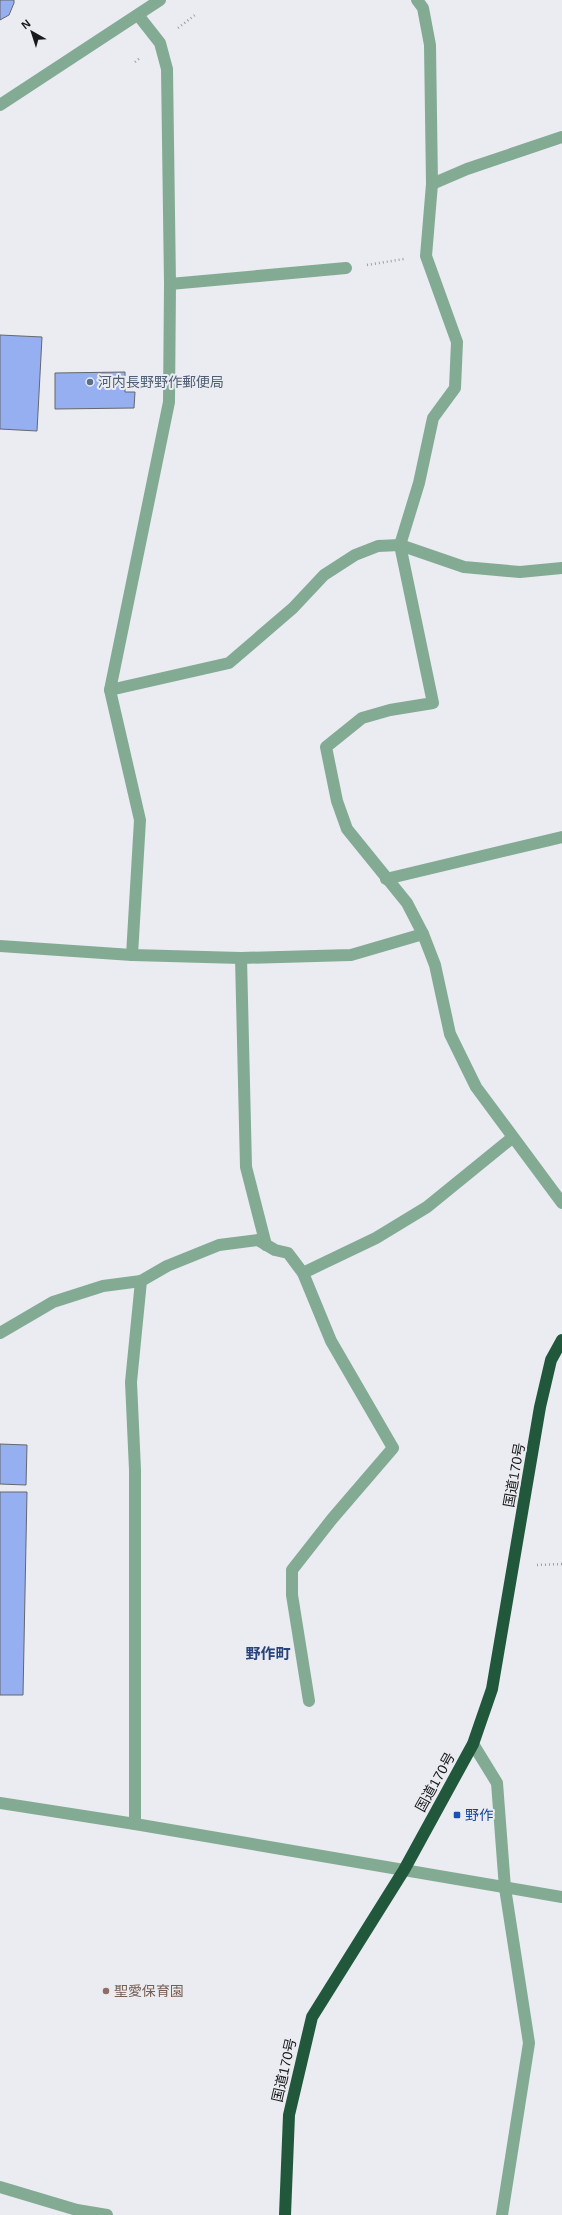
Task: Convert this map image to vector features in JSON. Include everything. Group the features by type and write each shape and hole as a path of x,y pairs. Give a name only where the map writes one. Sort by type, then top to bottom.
{"highway":[{"name":"国道170号","path":"285,2215 289,2115 312,2017 404,1870 473,1744 492,1689 540,1407 551,1360 562,1340"}],"street":[{"path":"0,105 160,0"},
{"path":"417,0 423,8 430,45 432,184 426,256 457,342 455,388 433,418 419,483 400,544 433,703 390,710 362,718 326,747 337,801 347,829 407,903 423,934 435,964 450,1034 476,1087 512,1138 562,1203"},
{"path":"132,955 140,820 110,690 169,402 170,284 167,69 160,44 138,15"},
{"path":"432,184 467,169 562,137"},
{"path":"170,284 346,268"},
{"path":"110,690 229,663 293,608 324,575 355,555 378,546 400,544 464,566 520,572 562,568"},
{"path":"386,879 562,837"},
{"path":"0,946 132,955 242,958 351,955 423,934"},
{"path":"242,958 246,1167 266,1245"},
{"path":"303,1273 376,1238 428,1207 512,1138"},
{"path":"0,1333 53,1302 103,1286 140,1281 167,1266 220,1245 258,1240 275,1250 288,1253 303,1273 331,1341 394,1448 332,1519 292,1570 292,1595 309,1701"},
{"path":"135,1824 135,1470 131,1382 140,1281"},
{"path":"473,1744 497,1783 505,1888 529,2043 502,2215"},
{"path":"0,1803 135,1824 562,1897"},
{"path":"0,2187 77,2210 107,2215"}],"path":[{"path":"346,268 426,256"}],"building":[{"path":"0,0 14,0 14,3 9,15 0,20"},
{"path":"0,335 42,337 37,431 0,429"},
{"name":"河内長野野作郵便局","path":"125,372 125,392 135,392 134,408 55,409 55,373"},
{"path":"0,1444 27,1445 26,1485 0,1484"},
{"path":"0,1492 27,1492 23,1695 0,1695"}],"place":[{"name":"河内長野野作郵便局","path":"90,382"},
{"name":"野作","path":"457,1815"},
{"name":"聖愛保育園","path":"106,1991"}],"district":[{"name":"野作町","path":"268,1653"}]}
